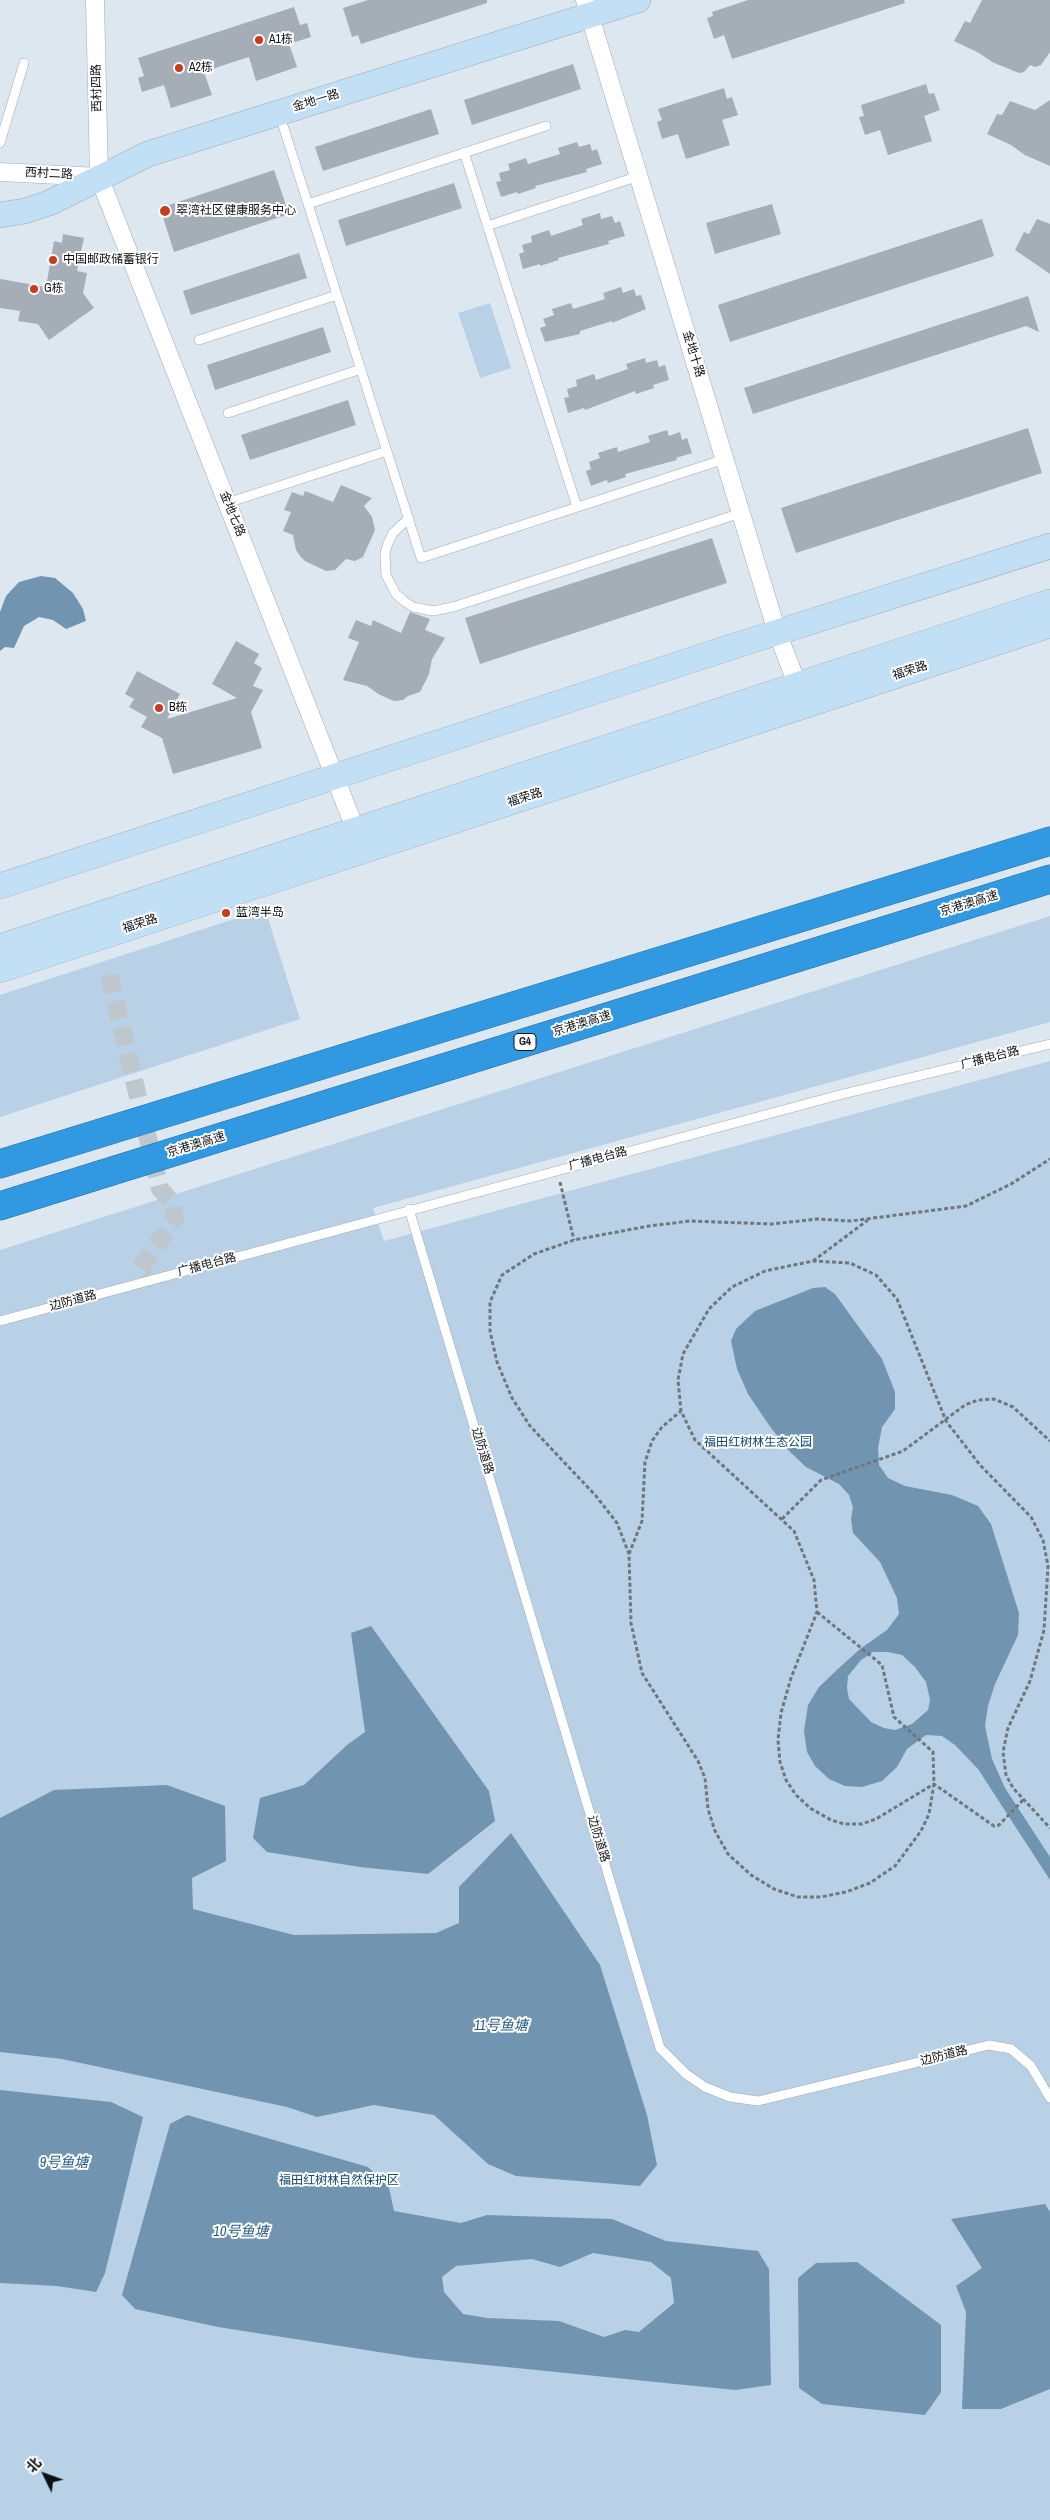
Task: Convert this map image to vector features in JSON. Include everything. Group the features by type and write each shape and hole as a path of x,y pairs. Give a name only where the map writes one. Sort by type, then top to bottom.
{"highway":[{"path":"0,1164 1050,841"},
{"name":"京港澳高速","path":"0,1206 1050,878"}],"street":[{"name":"西村四路","path":"95,0 99,177"},
{"name":"金地一路","path":"0,215 25,211 49,203 148,154 279,113 587,8 638,0"},
{"name":"金地十路","path":"587,8 777,632 801,696"},
{"name":"西村二路","path":"0,172 99,177"},
{"name":"金地七路","path":"99,177 360,841"},
{"path":"0,886 777,632 1050,546"},
{"name":"福荣路","path":"801,696 1050,602"},
{"name":"福荣路","path":"0,970 360,841 801,696 1050,625"},
{"name":"福荣路","path":"0,947 360,841"}],"lane":[{"path":"0,143 24,63"},
{"path":"279,113 421,558 725,459"},
{"path":"308,204 546,126"},
{"path":"464,152 578,507"},
{"path":"487,226 639,176"},
{"path":"199,340 337,295"},
{"path":"228,412 361,369"},
{"path":"227,503 387,451"},
{"path":"409,518 396,529 388,543 384,553 386,575 396,594 404,601 413,607 433,611 453,608 742,513"},
{"name":"广播电台路","path":"147,1281 839,1095 1050,1044"},
{"name":"边防道路","path":"410,1209 660,2048 686,2074 705,2086 730,2097 758,2101 989,2045 1011,2049 1031,2066 1050,2098"},
{"name":"边防道路","path":"0,1321 147,1281"}],"path":[{"path":"817,1612 882,1665 894,1717 933,1752 934,1784 929,1814 921,1831 894,1866 870,1882 829,1895 798,1897 774,1889 751,1875 728,1854 714,1831 708,1809 705,1778 698,1761 642,1673 630,1623 629,1554 617,1523 596,1496 530,1426 512,1398 497,1362 490,1331 490,1302 502,1275 534,1254 574,1240 649,1226 690,1221 772,1224 817,1219 851,1222 966,1206 1011,1184 1050,1159"},
{"path":"558,1170 574,1240"},
{"path":"813,1261 868,1220"},
{"path":"934,1784 876,1819 862,1824 844,1824 831,1820 810,1808 796,1795 786,1780 780,1762 778,1740 781,1713 791,1678 817,1612 814,1580 794,1531 695,1440 681,1411 678,1380 683,1354 709,1309 732,1286 765,1270 813,1261 850,1263 876,1275 897,1299 946,1421 980,1465 1031,1517 1043,1540 1049,1565 1044,1630 1030,1681 1008,1728 1003,1752 1006,1775 1023,1800 1050,1828"},
{"path":"782,1520 821,1480 904,1451 965,1405 978,1400 994,1399 1013,1406 1050,1441"},
{"path":"629,1554 642,1521 645,1462 652,1441 662,1427 681,1411"},
{"path":"934,1784 988,1824 994,1826 999,1825 1023,1800"}],"green space":[{"path":"490,303 511,368 480,378 458,313"},
{"path":"265,909 300,1019 0,1117 0,995"},
{"path":"1050,916 1050,1022 373,1208 384,1241 1050,1061 1050,2520 0,2520 0,1250"}],"water":[{"path":"41,576 55,578 73,593 83,609 86,621 66,629 53,620 39,617 24,626 14,648 5,647 0,651 0,612 6,596 19,582"},
{"path":"825,1287 835,1294 882,1359 895,1392 895,1409 882,1427 878,1448 879,1465 888,1478 905,1486 952,1495 978,1506 991,1524 1019,1613 1018,1635 995,1684 988,1706 985,1726 992,1759 1005,1788 1050,1857 1050,1880 978,1769 955,1745 942,1736 926,1735 907,1749 897,1767 882,1781 862,1787 845,1786 829,1779 815,1766 807,1752 804,1731 808,1705 819,1687 860,1649 887,1630 899,1614 897,1598 880,1562 853,1533 851,1519 853,1507 849,1495 839,1484 806,1467 787,1449 748,1394 737,1369 731,1341 736,1329 755,1311 813,1288","holes":["873,1652 888,1652 902,1655 915,1667 926,1682 930,1700 928,1710 912,1724 895,1730 884,1728 871,1722 849,1699 847,1688 848,1676 861,1660"]},
{"path":"371,1626 489,1791 495,1821 428,1874 360,1867 267,1852 253,1838 260,1798 304,1785 347,1745 365,1732 351,1633"},
{"name":"11号鱼塘","path":"167,1785 225,1806 226,1861 192,1878 193,1909 294,1935 436,1933 459,1923 459,1887 511,1833 600,1965 647,2115 657,2165 640,2186 516,2176 488,2164 434,2115 374,2105 317,2117 287,2107 62,2059 0,2052 0,1818 54,1790"},
{"name":"9号鱼塘","path":"0,2090 111,2102 143,2117 105,2273 96,2292 57,2286 0,2283"},
{"name":"10号鱼塘","path":"187,2115 368,2167 389,2188 394,2211 461,2223 487,2215 612,2219 666,2241 758,2251 769,2269 771,2385 735,2390 417,2358 218,2327 135,2309 122,2295 170,2124","holes":["593,2253 651,2262 671,2278 674,2303 639,2332 625,2330 604,2337 559,2321 487,2318 463,2314 444,2292 442,2277 456,2266 532,2259 560,2267"]},
{"path":"1045,2204 1050,2212 1050,2389 1001,2409 962,2409 966,2312 956,2286 982,2268 951,2219"},
{"path":"857,2262 941,2325 941,2392 925,2415 822,2404 799,2388 798,2278 816,2263"}],"building":[{"path":"368,0 487,0 487,3 361,44 358,35 352,37 343,8"},
{"path":"748,0 904,0 905,3 732,59 724,35 714,39 707,18 713,16 712,12"},
{"path":"982,0 1050,0 1050,52 1041,65 1035,67 1030,65 1024,72 1019,73 992,62 979,53 954,41 965,21 970,23"},
{"path":"294,7 300,25 307,23 311,37 289,44 297,67 256,81 249,57 227,64 204,72 212,95 171,108 164,85 142,92 138,78 144,76 138,58"},
{"path":"573,64 581,89 472,125 464,100"},
{"path":"926,84 929,94 934,93 940,110 924,116 932,141 888,155 880,130 865,135 859,117 864,116 861,105"},
{"path":"724,88 727,99 732,97 738,115 722,120 730,145 686,159 678,134 662,139 657,122 662,120 658,109"},
{"path":"1050,100 1050,166 1025,155 1011,145 987,134 997,114 1002,115 1010,101 1035,110"},
{"path":"431,109 439,134 323,171 315,147"},
{"path":"577,142 579,147 590,144 592,151 597,149 602,164 586,169 587,172 535,186 536,188 518,194 517,192 501,197 496,182 501,181 499,173 510,170 508,164 526,158 528,164 560,154 558,148"},
{"path":"274,170 289,214 174,252 160,208"},
{"path":"454,183 462,208 346,246 338,220"},
{"path":"772,204 781,234 715,254 706,223"},
{"path":"600,213 601,219 612,216 615,223 620,221 625,236 608,241 609,244 558,258 559,260 540,266 540,264 523,269 519,254 524,252 522,245 532,242 531,236 549,230 551,236 583,225 581,219"},
{"path":"982,219 994,256 730,342 718,305"},
{"path":"1037,219 1050,224 1050,274 1015,250 1024,232 1029,234"},
{"name":"G栋","path":"63,234 84,238 77,271 87,273 83,293 94,308 49,340 38,324 18,321 20,311 0,308 0,279 46,287 54,241 62,243"},
{"path":"299,253 307,278 191,315 183,291"},
{"path":"621,287 623,293 634,289 636,296 641,295 646,309 612,323 612,321 580,331 580,334 545,342 540,328 546,326 543,319 554,315 552,309 571,303 573,309 605,299 603,293"},
{"path":"1028,296 1039,332 1026,326 753,414 744,388"},
{"path":"323,327 331,352 215,390 207,365"},
{"path":"645,358 646,363 657,360 659,367 665,365 669,380 653,385 654,388 636,394 635,391 585,410 584,408 568,413 564,398 569,397 567,389 577,386 576,380 594,374 596,380 628,369 626,364"},
{"path":"348,400 356,425 250,460 241,435"},
{"path":"1028,428 1042,473 796,553 781,508"},
{"path":"667,430 669,436 680,432 682,440 687,438 692,453 676,458 677,460 625,474 626,477 608,483 607,480 591,486 586,471 591,469 589,462 600,458 598,453 617,447 618,452 650,442 648,436"},
{"path":"341,485 372,498 364,506 372,517 375,530 363,557 355,561 346,559 335,570 326,571 305,561 300,556 296,550 293,535 283,531 291,512 284,510 292,492 303,496 305,491 333,502"},
{"path":"712,538 727,583 480,664 465,618"},
{"path":"410,612 430,619 425,630 445,638 432,659 429,674 420,692 403,700 394,701 380,695 367,686 343,680 359,642 348,638 356,620 371,626 373,620 401,633"},
{"name":"B栋","path":"236,641 259,654 254,663 262,668 253,686 263,690 251,712 262,748 173,774 162,738 141,727 147,717 129,707 134,699 125,694 137,671 180,694 167,719 237,698 212,684"}],"tunnel":[{"path":"109,975 160,1189 173,1203 175,1219 139,1270 147,1281"}],"place":[{"name":"A1栋","path":"259,40"},
{"name":"A2栋","path":"179,68"},
{"name":"翠湾社区健康服务中心","path":"165,211"},
{"name":"中国邮政储蓄银行","path":"53,260"},
{"name":"G栋","path":"34,289"},
{"name":"B栋","path":"159,708"},
{"name":"蓝湾半岛","path":"226,913"}],"park label":[{"name":"福田红树林生态公园","path":"758,1443"},
{"name":"福田红树林自然保护区","path":"339,2181"}]}
